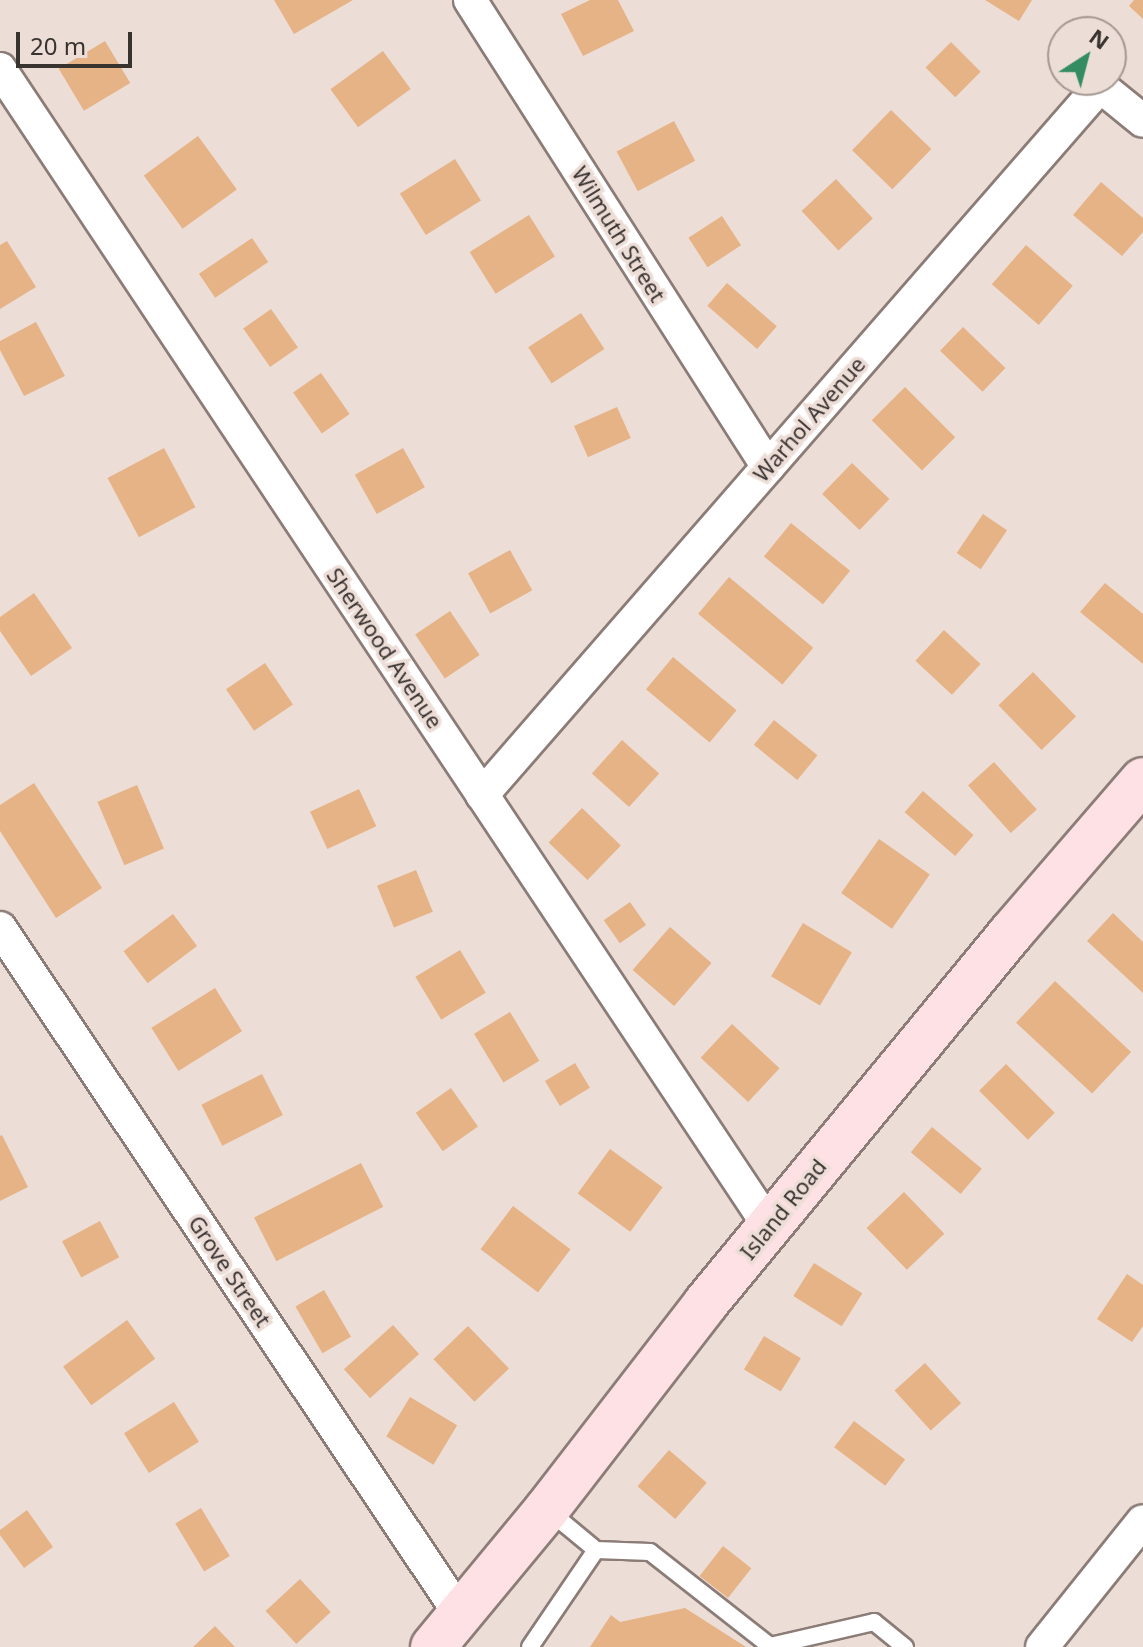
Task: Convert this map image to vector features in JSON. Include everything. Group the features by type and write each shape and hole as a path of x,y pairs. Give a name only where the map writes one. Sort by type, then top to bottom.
{"main road":[{"name":"Island Road","path":"433,1647 547,1509 769,1226 1011,933 1143,780"}],"street":[{"name":"Wilmuth Street","path":"470,0 768,467"},
{"name":"Sherwood Avenue","path":"0,69 769,1226"},
{"name":"Warhol Avenue","path":"482,795 1100,86 1143,121"},
{"name":"Grove Street","path":"0,928 460,1614"},
{"path":"1042,1647 1143,1521"}],"lane":[{"path":"547,1509 596,1550 650,1552 770,1646 874,1622 905,1647"},
{"path":"530,1647 596,1550"}],"building":[{"path":"274,0 353,0 294,34"},
{"path":"590,0 618,0 634,31 583,56 561,14"},
{"path":"985,0 1032,0 1019,21"},
{"path":"1134,0 1143,0 1143,19 1129,6"},
{"path":"105,41 130,83 84,111 59,69"},
{"path":"951,42 981,72 955,97 926,67"},
{"path":"383,51 411,89 358,127 330,89"},
{"path":"891,110 931,149 892,189 852,150"},
{"path":"674,121 695,161 638,191 617,152"},
{"path":"198,136 237,189 183,229 144,175"},
{"path":"455,159 481,201 426,235 400,193"},
{"path":"836,179 873,218 838,251 802,211"},
{"path":"1101,182 1143,218 1143,232 1122,256 1073,215"},
{"path":"529,215 555,257 496,294 470,252"},
{"path":"722,216 741,245 708,267 688,238"},
{"path":"252,238 268,262 215,298 199,274"},
{"path":"7,241 36,287 0,309 0,245"},
{"path":"1026,245 1073,286 1039,325 992,284"},
{"path":"727,283 777,326 757,349 707,306"},
{"path":"271,309 298,348 270,367 243,329"},
{"path":"581,313 604,349 552,383 528,347"},
{"path":"36,322 65,376 24,396 0,350 0,341"},
{"path":"963,327 1005,368 983,392 940,351"},
{"path":"321,373 350,414 322,433 293,393"},
{"path":"905,387 955,437 922,470 872,420"},
{"path":"617,407 631,438 588,457 574,426"},
{"path":"164,448 195,507 139,537 107,478"},
{"path":"403,448 425,487 377,514 355,475"},
{"path":"852,463 889,499 860,530 822,494"},
{"path":"983,514 1007,530 981,569 957,553"},
{"path":"791,523 850,571 823,604 764,556"},
{"path":"510,550 532,590 490,614 468,573"},
{"path":"729,577 813,648 782,684 698,614"},
{"path":"1105,583 1143,614 1143,664 1080,612"},
{"path":"34,593 72,648 31,676 0,631 0,617"},
{"path":"450,611 480,655 445,678 415,634"},
{"path":"944,630 981,664 952,695 915,661"},
{"path":"673,657 737,710 710,743 646,689"},
{"path":"265,663 293,704 254,731 226,689"},
{"path":"1033,672 1076,717 1042,750 998,705"},
{"path":"774,720 818,755 797,780 754,745"},
{"path":"622,740 659,773 629,807 592,773"},
{"path":"994,762 1037,810 1011,833 968,785"},
{"path":"34,783 102,888 56,918 0,831 0,805"},
{"path":"137,785 164,849 124,865 97,802"},
{"path":"359,789 376,826 327,849 310,812"},
{"path":"923,791 974,835 955,856 905,812"},
{"path":"582,808 621,846 588,880 549,843"},
{"path":"879,839 930,875 892,929 841,893"},
{"path":"416,870 433,912 394,927 377,886"},
{"path":"630,902 646,925 620,943 604,920"},
{"path":"1113,913 1143,942 1143,993 1087,941"},
{"path":"173,914 197,946 148,983 123,951"},
{"path":"803,923 852,952 820,1006 771,976"},
{"path":"670,927 712,963 674,1006 633,970"},
{"path":"460,950 486,993 441,1020 415,977"},
{"path":"1055,981 1131,1052 1092,1094 1016,1023"},
{"path":"215,988 242,1031 178,1071 151,1028"},
{"path":"510,1012 539,1061 503,1082 474,1034"},
{"path":"732,1024 780,1068 748,1102 701,1058"},
{"path":"575,1063 590,1088 560,1106 545,1081"},
{"path":"1006,1064 1055,1113 1028,1140 979,1091"},
{"path":"262,1074 283,1115 222,1146 201,1105"},
{"path":"451,1088 478,1127 443,1151 416,1113"},
{"path":"932,1127 982,1169 961,1194 911,1152"},
{"path":"0,1136 28,1187 0,1201"},
{"path":"610,1149 663,1187 630,1232 578,1193"},
{"path":"361,1163 383,1207 276,1261 254,1217"},
{"path":"904,1192 944,1234 907,1270 867,1228"},
{"path":"513,1206 571,1249 538,1292 481,1249"},
{"path":"100,1221 119,1257 81,1277 62,1241"},
{"path":"814,1263 862,1293 842,1326 793,1296"},
{"path":"1127,1274 1143,1285 1143,1326 1132,1342 1097,1319"},
{"path":"324,1290 351,1337 322,1353 295,1306"},
{"path":"127,1320 155,1359 91,1405 63,1366"},
{"path":"393,1325 419,1354 370,1398 344,1369"},
{"path":"468,1326 509,1368 474,1402 433,1359"},
{"path":"764,1336 801,1358 781,1392 744,1369"},
{"path":"925,1363 961,1403 931,1431 895,1390"},
{"path":"410,1397 457,1425 433,1465 386,1436"},
{"path":"174,1402 199,1442 149,1473 124,1433"},
{"path":"854,1421 905,1460 885,1486 834,1447"},
{"path":"669,1450 707,1483 675,1519 638,1486"},
{"path":"201,1508 230,1556 204,1571 175,1523"},
{"path":"27,1510 53,1547 24,1568 0,1535 0,1530"},
{"path":"723,1546 751,1568 728,1598 700,1576"},
{"path":"300,1579 331,1612 296,1644 266,1611"},
{"path":"685,1608 746,1647 590,1647 611,1615 620,1622"},
{"path":"215,1626 235,1647 193,1647"}]}
